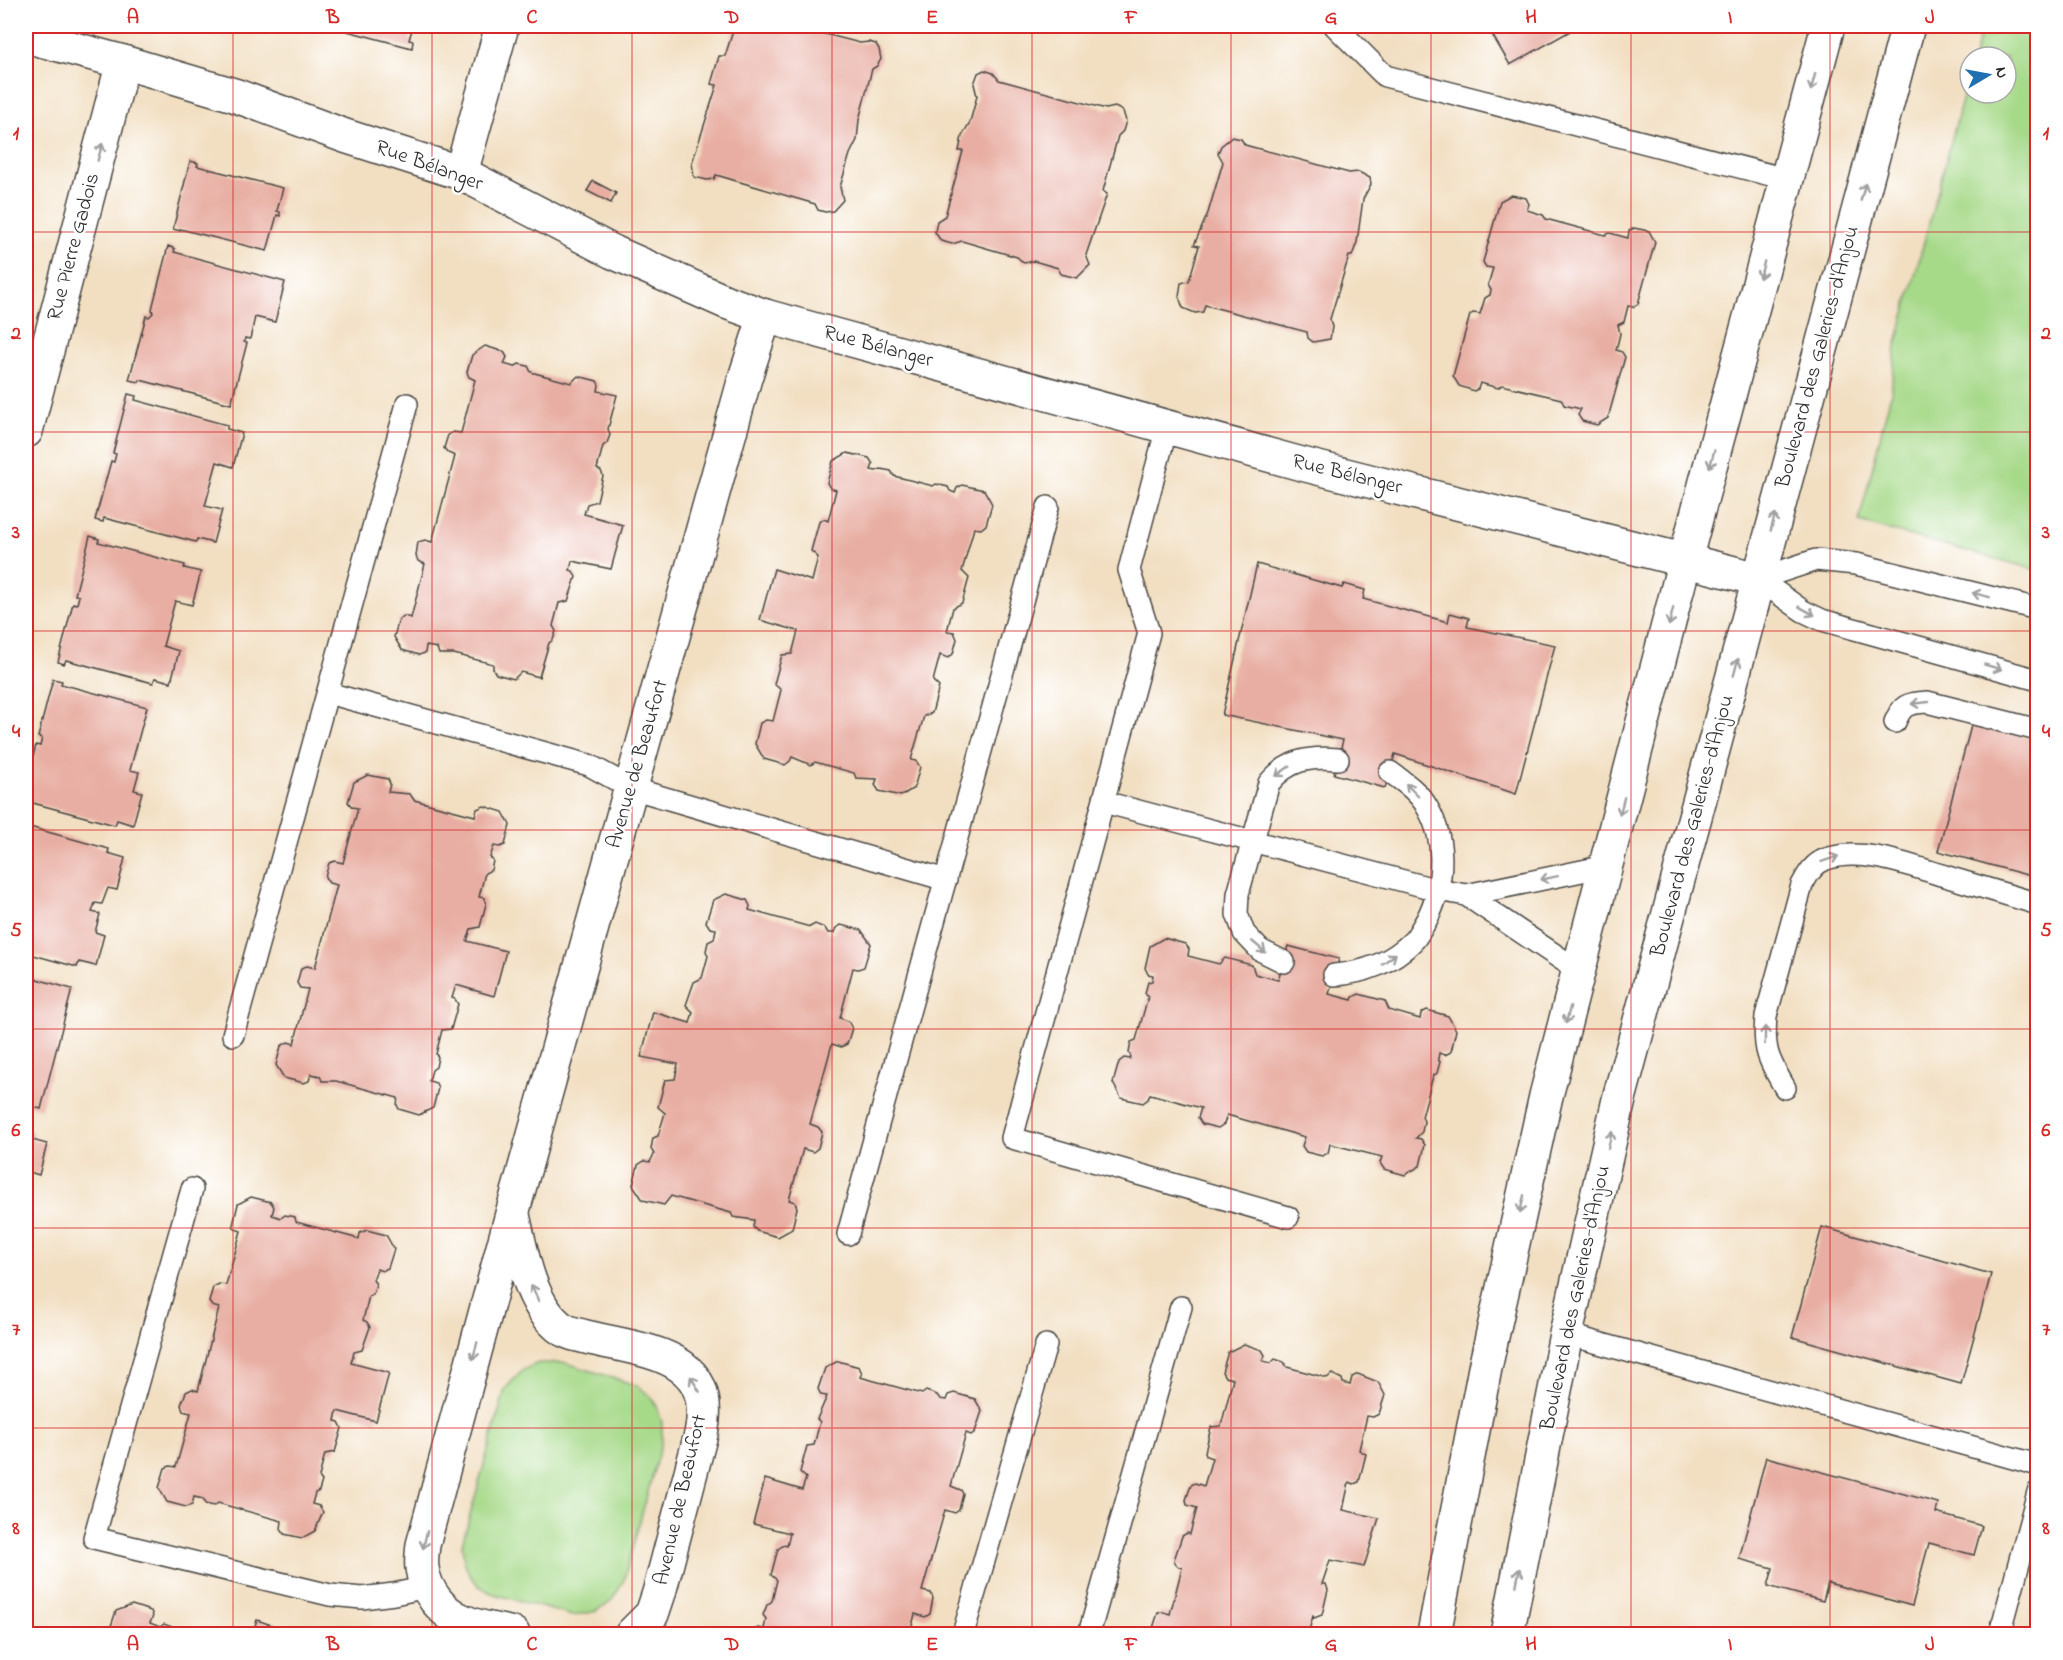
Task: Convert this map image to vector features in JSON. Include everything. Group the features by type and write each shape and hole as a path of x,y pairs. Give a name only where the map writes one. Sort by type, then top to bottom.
{"street":[{"path":"461,173 502,26"},
{"path":"1434,1635 1485,1368 1546,1096 1685,560 1828,26"},
{"name":"Boulevard des Galeries-d'Anjou","path":"1507,1635 1566,1334 1620,1095 1908,26"},
{"name":"Rue Bélanger","path":"26,36 234,95 345,136 461,173 613,252 726,302 765,316 1298,463 1758,579"},
{"name":"Rue Pierre Gadois","path":"26,432 123,62"},
{"name":"Avenue de Beaufort","path":"427,1587 422,1567 423,1545 512,1214 745,378 765,316"},
{"name":"Avenue de Beaufort","path":"512,1214 536,1296 546,1314 558,1327 578,1335 660,1353 681,1365 694,1379 702,1395 705,1413 703,1423 659,1593 652,1614 632,1635"},
{"path":"427,1587 435,1600 462,1621 513,1635"}],"lane":[{"path":"1335,26 1385,76 1786,179"},
{"path":"233,1035 407,404"},
{"path":"1167,427 1129,570 1149,633 1012,1138 1288,1217"},
{"path":"848,1234 1048,507"},
{"path":"1758,579 1816,560 1838,562 1856,564 2037,609"},
{"path":"1758,579 1803,610 1822,620 2037,680"},
{"path":"328,693 590,765 631,788 946,880"},
{"path":"1895,722 1901,708 1910,704 1928,702 2037,730"},
{"path":"1284,962 1260,950 1244,933 1237,914 1238,894 1269,783 1280,770 1300,760 1320,757 1338,759"},
{"path":"1334,975 1356,974 1381,965 1414,941 1428,917 1438,890 1441,865 1439,839 1427,807 1410,786 1390,772"},
{"path":"1104,802 1438,890 1466,895 1606,866"},
{"path":"1785,1088 1770,1063 1766,1051 1764,1037 1766,1016 1802,885 1811,868 1824,860 1841,855 1859,855 1890,860 2037,904"},
{"path":"1466,895 1579,970"},
{"path":"192,1189 94,1538 330,1595 362,1598 427,1587"},
{"path":"1089,1635 1181,1307"},
{"path":"1566,1334 2037,1465"},
{"path":"963,1635 1046,1345"},
{"path":"2000,1635 2037,1492"}],"green space":[{"path":"1982,26 2037,26 2037,570 1859,522 1891,393 1896,346 1961,105 2018,105 2018,45 1977,45"},
{"path":"538,1363 566,1363 636,1385 649,1395 657,1406 662,1423 662,1440 624,1580 613,1599 597,1611 573,1616 491,1593 479,1586 470,1576 464,1561 462,1544 505,1389 523,1370"}],"building":[{"path":"328,26 413,26 409,40 413,41 412,48"},
{"path":"730,26 794,26 860,43 869,42 876,44 879,49 881,59 872,69 859,120 857,140 850,154 840,187 843,200 833,211 818,210 815,204 716,175 714,179 707,180 694,177 692,163 717,85 711,84 719,56 725,56 733,31"},
{"path":"1487,26 1579,26 1510,65"},
{"path":"984,70 993,73 999,80 1106,109 1115,107 1123,111 1126,121 1123,131 1118,136 1103,191 1107,194 1086,255 1090,265 1077,278 1061,274 1058,268 1034,261 1024,263 1017,257 962,241 952,244 941,241 935,232 937,221 945,216 963,151 959,151 962,136 970,122 977,96 974,84 978,73"},
{"path":"1232,137 1241,139 1245,145 1349,173 1359,172 1370,178 1371,184 1363,199 1357,242 1352,256 1349,256 1330,319 1332,327 1330,339 1313,342 1308,338 1307,332 1205,305 1203,312 1195,313 1183,308 1179,297 1181,283 1189,281 1199,246 1194,245 1208,213 1223,162 1218,153 1221,146"},
{"path":"190,161 198,163 197,166 283,188 277,211 280,212 280,216 277,215 267,251 173,229"},
{"path":"593,181 616,193 611,203 587,191"},
{"path":"1511,195 1526,198 1529,204 1527,210 1543,215 1546,219 1605,235 1610,233 1628,238 1629,231 1634,228 1649,231 1655,242 1638,304 1633,307 1628,306 1624,322 1618,325 1620,334 1616,350 1622,352 1625,357 1608,418 1597,425 1582,421 1578,415 1581,409 1564,405 1561,399 1502,385 1498,388 1480,383 1478,389 1474,391 1459,386 1453,376 1470,315 1480,314 1485,298 1490,295 1491,290 1488,285 1493,268 1486,267 1483,262 1500,201"},
{"path":"168,246 175,249 174,252 285,282 275,322 255,317 250,339 245,338 244,342 247,343 231,404 140,380 139,382 129,380 146,316 149,317 153,313 152,309"},
{"path":"485,346 504,352 507,357 504,364 514,367 519,364 528,366 531,372 571,383 578,376 597,381 598,391 617,395 608,429 610,435 603,446 597,469 603,476 597,501 587,504 584,514 623,525 611,569 572,561 570,570 576,577 568,601 559,603 553,626 556,631 553,640 549,643 539,677 521,672 514,679 496,674 493,664 454,654 439,654 437,648 426,646 425,653 419,655 402,650 394,637 399,619 404,616 411,618 425,564 418,561 416,556 418,542 425,540 432,542 455,456 444,448 448,435 453,432 461,433 475,380 469,377 467,372 472,355"},
{"path":"128,394 136,396 135,400 227,425 227,429 242,433 233,467 217,462 205,506 222,510 213,543 197,539 196,542 104,518 103,522 95,520 111,461 114,462 116,454 113,453"},
{"path":"847,453 869,458 873,464 871,470 891,471 894,476 933,486 936,484 948,487 955,493 962,485 984,490 992,504 986,525 981,529 974,528 962,571 969,578 962,603 953,608 947,631 954,632 957,639 953,654 948,658 940,655 933,681 939,687 932,713 924,716 911,760 916,761 920,767 914,788 901,796 879,791 875,785 877,779 856,778 854,773 815,762 811,765 792,757 785,765 764,759 755,744 760,723 766,720 773,721 781,690 774,684 782,655 792,654 798,631 760,620 774,569 812,581 818,557 811,551 819,522 824,519 828,521 836,490 830,488 827,483 833,461"},
{"path":"90,536 99,539 98,542 185,565 184,568 201,572 192,605 175,601 163,646 179,651 171,682 155,678 153,683 66,660 64,664 58,662 73,603 77,604 79,596 75,595"},
{"path":"1257,564 1342,588 1344,584 1365,590 1363,599 1448,622 1450,613 1469,618 1467,627 1555,645 1516,794 1395,754 1385,788 1334,774 1343,740 1222,715"},
{"path":"53,679 62,681 61,684 147,707 130,770 139,772 134,790 142,792 133,825 117,820 115,825 29,802 28,806 26,805 26,784 36,745 40,746 42,738 38,737"},
{"path":"1972,722 2038,740 2038,878 1938,851"},
{"path":"368,775 388,779 390,784 388,792 410,794 414,800 475,816 477,809 484,806 503,812 510,825 505,845 494,846 490,857 493,861 491,870 485,873 479,897 484,898 486,904 480,927 471,929 467,941 506,951 494,996 456,985 452,998 458,1004 451,1029 442,1030 436,1054 438,1057 436,1067 432,1070 429,1081 436,1083 438,1088 433,1108 419,1115 399,1109 398,1098 336,1081 322,1081 320,1076 311,1074 309,1081 304,1083 284,1078 276,1065 281,1046 288,1042 294,1044 308,989 300,988 297,983 301,968 307,966 315,968 337,885 329,883 325,877 329,863 335,861 343,863 358,808 352,807 348,802 354,782"},
{"path":"26,826 109,849 108,853 125,858 117,890 108,888 102,904 95,903 92,912 100,914 95,932 104,935 96,966 79,962 77,967 26,953"},
{"path":"726,894 747,900 749,910 810,927 815,924 825,928 828,933 834,933 841,925 861,930 871,944 864,967 853,968 840,1018 848,1021 852,1028 847,1044 841,1047 832,1044 810,1124 818,1127 822,1132 818,1148 813,1152 803,1149 789,1200 795,1202 797,1208 792,1229 778,1237 757,1231 753,1227 754,1220 733,1217 731,1213 671,1196 664,1205 643,1200 633,1185 638,1165 644,1161 650,1162 654,1154 651,1149 653,1138 658,1136 665,1113 658,1107 665,1080 675,1079 678,1064 641,1057 653,1012 690,1023 693,1012 686,1005 694,982 702,978 708,956 706,951 708,942 714,939 716,929 710,928 706,922 713,900"},
{"path":"1164,938 1185,944 1189,949 1188,956 1219,964 1225,958 1252,965 1255,974 1278,980 1288,946 1339,959 1329,994 1352,1000 1359,994 1385,1001 1389,1010 1420,1019 1421,1013 1427,1010 1448,1016 1456,1030 1451,1052 1445,1055 1439,1053 1440,1062 1437,1073 1433,1076 1422,1117 1424,1121 1422,1132 1416,1138 1421,1139 1425,1145 1420,1166 1405,1175 1384,1169 1380,1163 1382,1157 1330,1144 1328,1153 1322,1156 1306,1152 1302,1146 1305,1137 1227,1115 1224,1124 1218,1128 1202,1124 1198,1118 1201,1108 1150,1094 1143,1103 1121,1098 1113,1083 1119,1062 1131,1057 1129,1053 1131,1042 1136,1040 1148,997 1145,993 1153,975 1148,974 1145,968 1150,946"},
{"path":"26,976 72,989 41,1109 26,1105"},
{"path":"26,1130 34,1133 32,1140 47,1144 39,1175 26,1171"},
{"path":"251,1197 271,1202 274,1207 272,1215 281,1218 285,1215 295,1217 296,1222 359,1239 360,1233 367,1230 386,1235 394,1249 388,1268 382,1271 377,1269 373,1280 376,1284 373,1294 369,1296 363,1320 370,1327 362,1350 354,1352 351,1363 389,1373 376,1421 337,1411 335,1421 339,1422 342,1428 335,1452 325,1454 319,1477 322,1481 312,1504 319,1506 323,1512 315,1531 302,1538 284,1534 281,1529 282,1521 218,1503 214,1506 205,1504 203,1499 194,1497 192,1505 186,1507 167,1502 159,1488 165,1468 176,1467 191,1413 183,1411 181,1405 186,1392 192,1389 198,1391 219,1308 212,1306 209,1302 213,1287 219,1284 226,1285 241,1231 235,1229 233,1225 238,1204"},
{"path":"1822,1227 1991,1274 1961,1384 1792,1337"},
{"path":"1244,1344 1262,1350 1265,1355 1263,1361 1271,1363 1275,1359 1284,1362 1287,1367 1327,1378 1332,1374 1342,1379 1343,1383 1350,1385 1352,1377 1358,1374 1378,1382 1385,1395 1379,1414 1373,1417 1367,1416 1359,1450 1366,1454 1359,1482 1354,1484 1349,1482 1343,1510 1379,1518 1364,1567 1330,1560 1322,1584 1326,1584 1328,1590 1322,1615 1314,1618 1313,1616 1308,1634 1151,1634 1158,1613 1170,1614 1182,1568 1177,1566 1174,1560 1182,1536 1190,1534 1197,1508 1187,1505 1186,1500 1191,1485 1195,1483 1204,1486 1212,1458 1206,1456 1205,1452 1211,1427 1221,1426 1233,1379 1225,1377 1222,1372 1228,1352"},
{"path":"838,1361 859,1367 862,1373 860,1377 922,1394 926,1391 937,1395 940,1399 946,1400 948,1395 954,1393 975,1399 982,1411 975,1432 971,1435 966,1433 951,1486 961,1490 963,1494 959,1510 955,1513 945,1510 922,1591 931,1593 933,1598 930,1614 925,1617 915,1614 910,1634 751,1634 758,1628 764,1629 766,1619 763,1615 767,1605 772,1601 777,1580 771,1575 778,1549 784,1545 787,1546 790,1533 753,1524 765,1479 802,1490 806,1478 800,1472 807,1446 814,1445 820,1422 817,1419 827,1396 821,1395 818,1389 825,1368"},
{"path":"1766,1457 1938,1503 1936,1513 1982,1526 1974,1555 1929,1543 1912,1606 1828,1583 1823,1601 1768,1586 1773,1568 1739,1559"},
{"path":"132,1605 151,1611 153,1616 150,1623 160,1627 164,1624 175,1628 178,1634 112,1634 110,1629 116,1611"},
{"path":"257,1620 297,1634 252,1634"}]}
